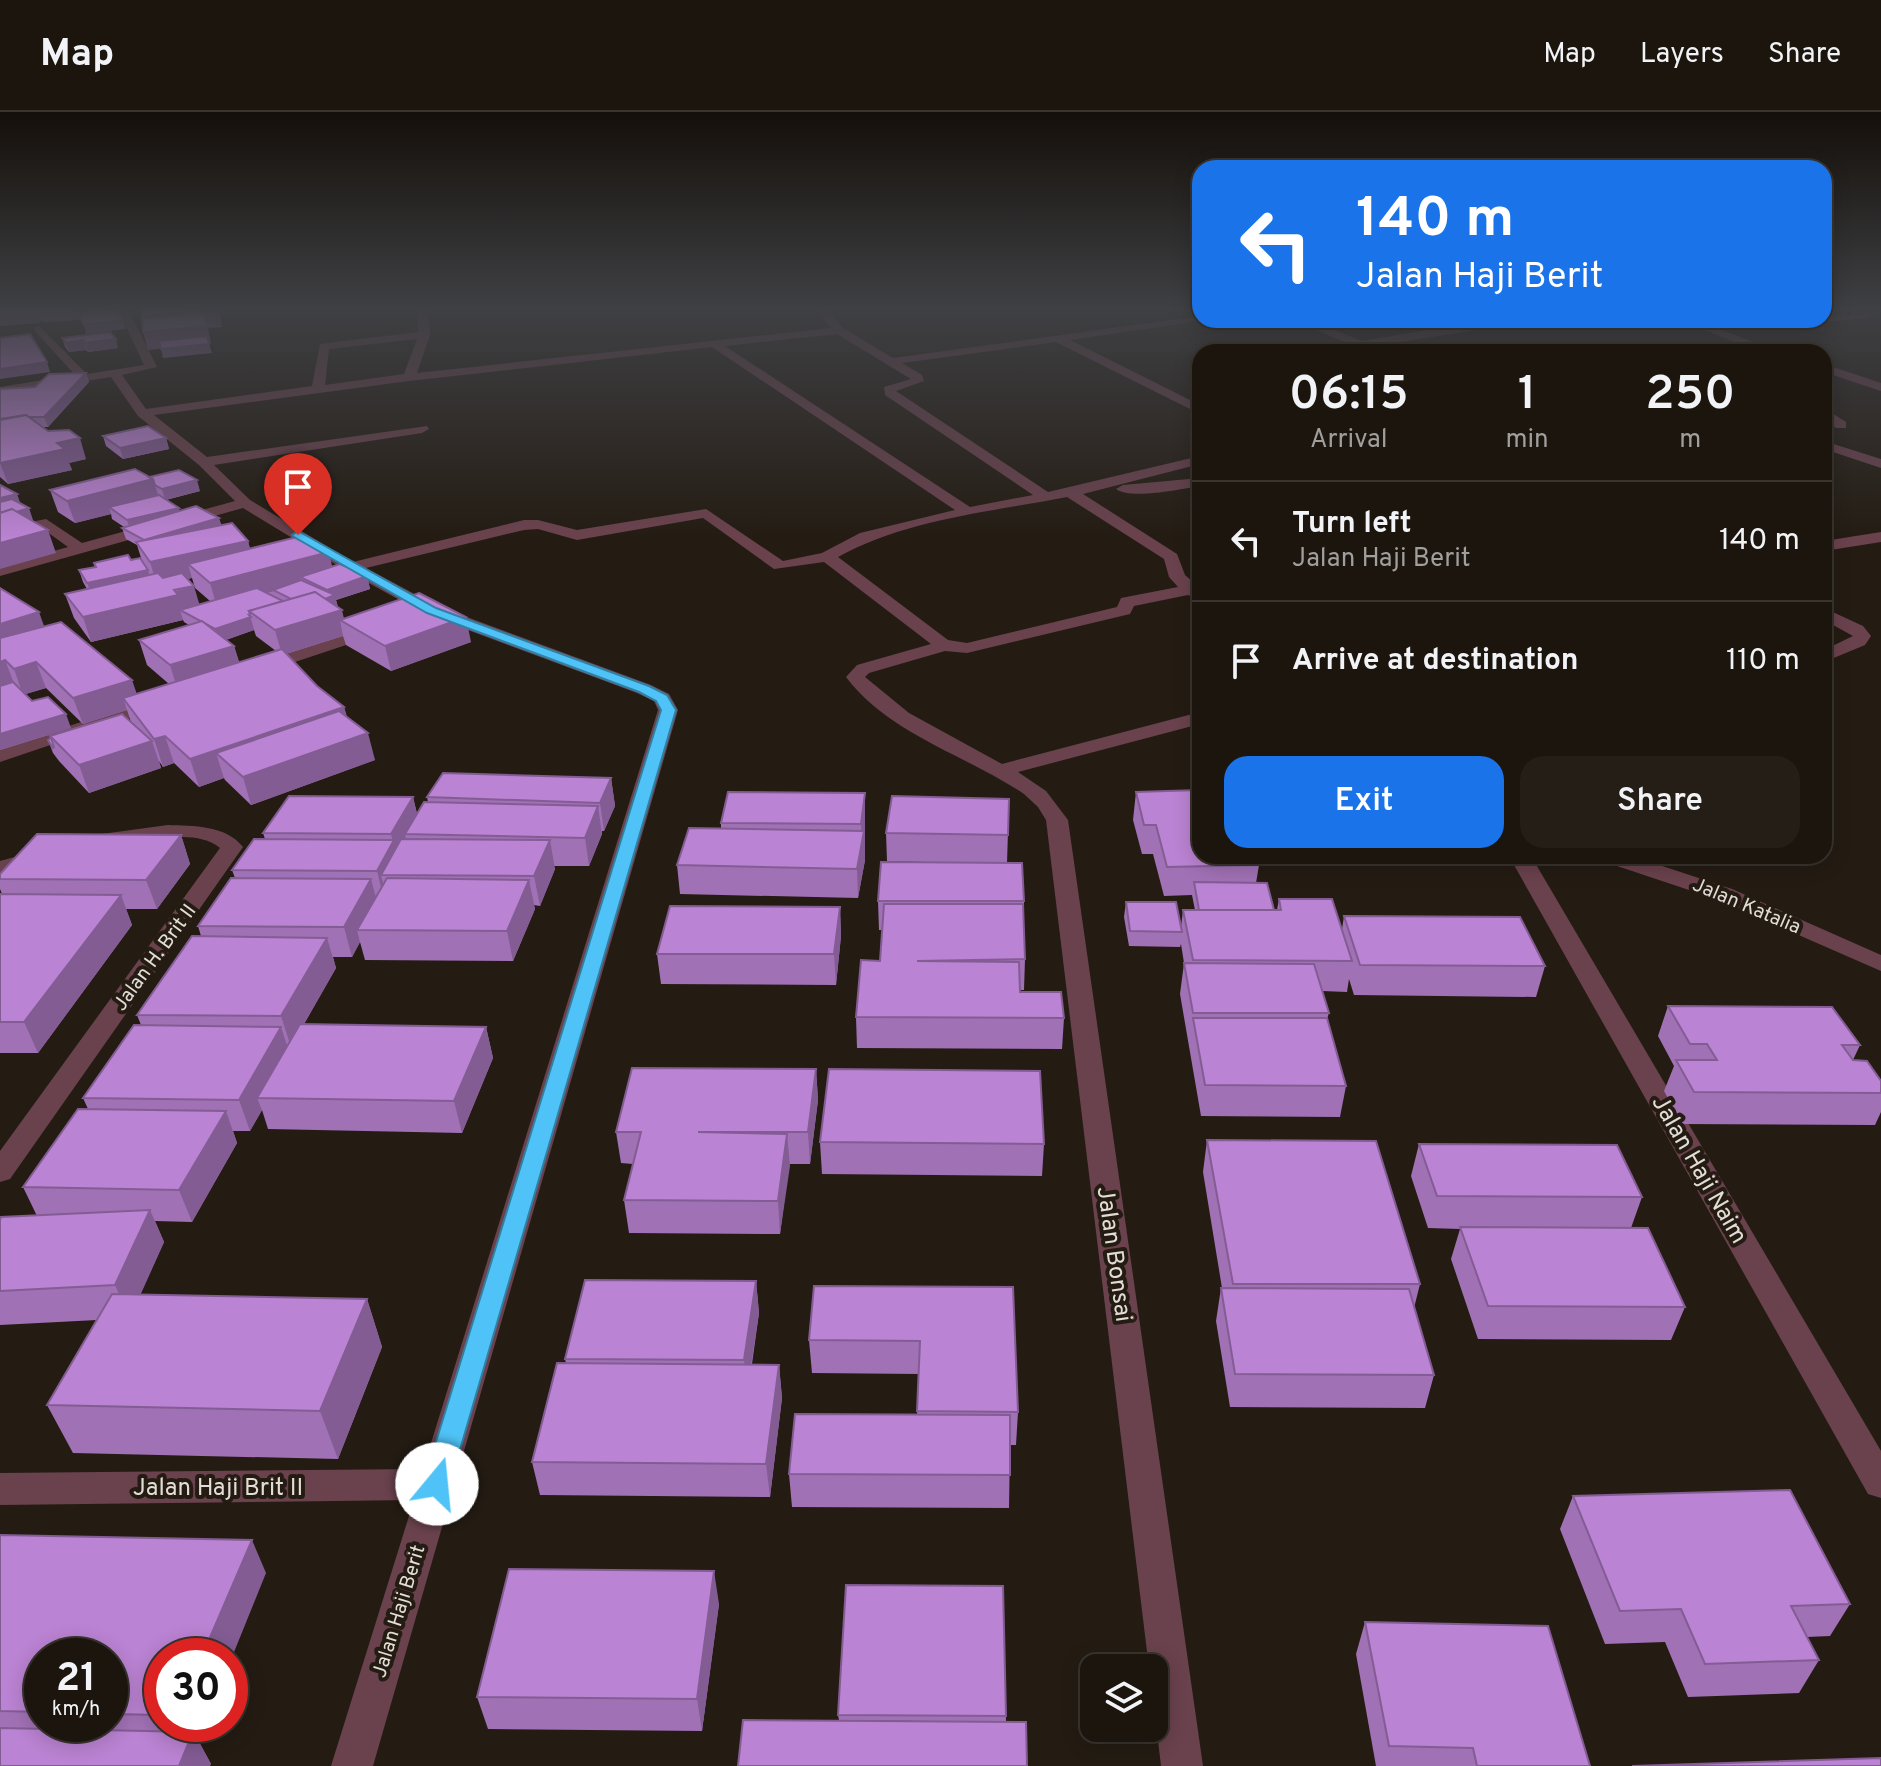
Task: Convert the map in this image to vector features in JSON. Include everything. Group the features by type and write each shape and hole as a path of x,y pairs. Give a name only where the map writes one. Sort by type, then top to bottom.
{"street":[{"path":"0,391 40,384"},
{"name":"Jalan Haji Berit","path":"122,384 143,413 204,462 245,503 351,567 431,610 644,689 662,698 668,710 352,1766"},
{"path":"143,413 350,384"},
{"path":"775,384 965,510"},
{"path":"905,384 888,390 1045,496"},
{"path":"1149,384 1192,406"},
{"path":"1832,418 1841,425 1832,427"},
{"path":"204,462 422,429"},
{"path":"1832,448 1881,464"},
{"path":"351,567 524,525 547,524 556,530 577,535 706,513 780,566 827,557 865,536 965,510 1077,491 1192,462"},
{"path":"1077,491 1159,488 1192,483"},
{"path":"1077,491 1171,557 1177,577 1192,590"},
{"path":"0,571 245,503"},
{"path":"0,533 46,524 80,549"},
{"path":"1832,545 1881,537"},
{"path":"827,557 941,645 967,648 1124,610 1127,602 1192,594"},
{"path":"238,676 431,610"},
{"path":"1832,618 1862,636 1881,635"},
{"path":"1832,653 1859,641 1862,636"},
{"name":"Jalan Bonsai","path":"941,645 863,669 855,677 878,700 1036,793 1051,808 1057,820 1182,1766"},
{"path":"0,756 178,696"},
{"path":"999,771 1192,720"},
{"name":"Jalan H. Brit II","path":"0,868 109,837 136,833 218,836 232,847 0,1172"},
{"name":"Jalan Haji Naim","path":"1525,864 1881,1483"},
{"name":"Jalan Katalia","path":"1634,864 1724,894 1881,964"},
{"name":"Jalan Haji Brit II","path":"0,1489 437,1484"}],"building":[{"path":"38,384 75,384 44,417 26,415 0,419 0,389 35,387"},
{"path":"26,415 48,431 69,430 80,438 57,443 65,449 0,463 0,420"},
{"path":"148,426 166,438 120,448 103,436"},
{"path":"135,469 153,479 67,501 50,490"},
{"path":"179,470 197,480 162,489 149,477"},
{"path":"0,485 17,494 0,498"},
{"path":"159,495 179,508 127,520 109,507"},
{"path":"12,499 29,508 0,513 0,502"},
{"path":"196,506 219,518 144,540 122,528"},
{"path":"12,509 48,530 0,543 0,513"},
{"path":"232,523 248,541 150,562 136,542"},
{"path":"305,535 329,552 210,583 188,564"},
{"path":"128,555 131,560 140,558 148,570 87,583 79,570 96,567 94,563"},
{"path":"340,564 367,576 327,590 300,577"},
{"path":"158,573 163,578 182,573 194,586 174,590 178,595 83,617 65,594"},
{"path":"301,580 335,595 325,599 315,592 291,599 273,590"},
{"path":"0,588 39,612 0,624"},
{"path":"257,588 283,601 249,611 251,617 215,629 180,610"},
{"path":"315,592 342,610 275,630 249,611"},
{"path":"419,593 466,617 385,646 340,620"},
{"path":"202,621 234,646 170,665 139,640"},
{"path":"61,622 132,680 73,698 36,662 14,669 5,660 0,662 0,638"},
{"path":"282,649 317,686 344,707 190,759 165,736 154,739 123,698"},
{"path":"13,682 32,701 48,697 66,714 0,734 0,686"},
{"path":"339,711 368,733 243,777 216,753"},
{"path":"122,714 152,741 79,765 50,736"},
{"path":"443,773 611,778 600,803 427,797"},
{"path":"1192,790 1192,864 1259,865 1167,867 1156,825 1144,825 1136,792"},
{"path":"728,792 865,793 861,824 721,823"},
{"path":"289,796 413,797 391,834 263,833"},
{"path":"892,796 1009,799 1008,835 886,833"},
{"path":"424,802 598,806 585,838 405,834"},
{"path":"689,828 864,831 857,869 677,865"},
{"path":"37,834 181,835 146,880 0,879 0,874"},
{"path":"254,839 394,840 377,871 232,870"},
{"path":"401,839 550,840 534,876 381,875"},
{"path":"881,862 1022,863 1024,901 878,901"},
{"path":"231,878 371,879 344,927 198,926"},
{"path":"387,878 529,880 507,931 357,930"},
{"path":"1194,882 1267,883 1274,910 1199,910"},
{"path":"0,894 121,895 24,1022 0,1022"},
{"path":"1279,899 1332,899 1352,961 1193,960 1183,910 1281,910"},
{"path":"1126,902 1176,902 1182,932 1130,931"},
{"path":"884,904 1023,904 1025,959 917,961 1019,962 1020,992 1061,992 1064,1018 856,1017 861,960 880,961"},
{"path":"670,906 840,907 834,954 657,954"},
{"path":"1344,916 1520,917 1545,966 1360,965"},
{"path":"192,936 327,938 281,1016 137,1015"},
{"path":"1184,963 1314,964 1329,1013 1193,1013"},
{"path":"1668,1006 1832,1007 1860,1045 1842,1045 1853,1060 1867,1061 1881,1081 1881,1093 1694,1092 1676,1060 1717,1060 1707,1044 1690,1044"},
{"path":"1193,1018 1327,1018 1346,1086 1205,1085"},
{"path":"300,1024 486,1027 454,1101 257,1098"},
{"path":"134,1025 281,1027 239,1100 83,1098"},
{"path":"632,1068 816,1069 808,1132 698,1132 787,1134 778,1201 624,1200 641,1132 616,1132"},
{"path":"829,1069 1040,1071 1044,1144 820,1142"},
{"path":"78,1109 226,1111 179,1190 23,1187"},
{"path":"1207,1140 1376,1141 1420,1284 1233,1284"},
{"path":"1419,1144 1617,1145 1642,1197 1437,1196"},
{"path":"150,1210 115,1285 0,1291 1,1217"},
{"path":"1460,1227 1648,1228 1685,1307 1488,1306"},
{"path":"585,1280 756,1281 744,1360 565,1359"},
{"path":"814,1286 1013,1287 1018,1412 917,1411 920,1341 809,1340"},
{"path":"1221,1288 1409,1289 1434,1375 1235,1374"},
{"path":"112,1294 367,1299 320,1411 47,1405"},
{"path":"557,1363 779,1365 766,1464 532,1462"},
{"path":"795,1414 1010,1415 1010,1475 789,1474"},
{"path":"1790,1490 1850,1604 1791,1606 1819,1660 1705,1664 1681,1609 1620,1611 1573,1496"},
{"path":"0,1535 252,1540 210,1638 144,1638 144,1715 128,1714 128,1638 24,1638 24,1712 0,1711"},
{"path":"509,1569 714,1571 697,1699 477,1697"},
{"path":"846,1585 1003,1586 1006,1716 838,1715"},
{"path":"1365,1622 1548,1626 1590,1766 1477,1766 1473,1748 1389,1746"},
{"path":"743,1720 1026,1722 1027,1766 738,1766"},
{"path":"0,1728 24,1728 24,1742 128,1742 128,1731 144,1731 144,1742 189,1742 179,1766 0,1766"},
{"path":"1881,1758 1881,1766 1632,1766"}],"route":[{"path":"298,535 431,610 644,689 662,698 668,710 437,1484"}]}
